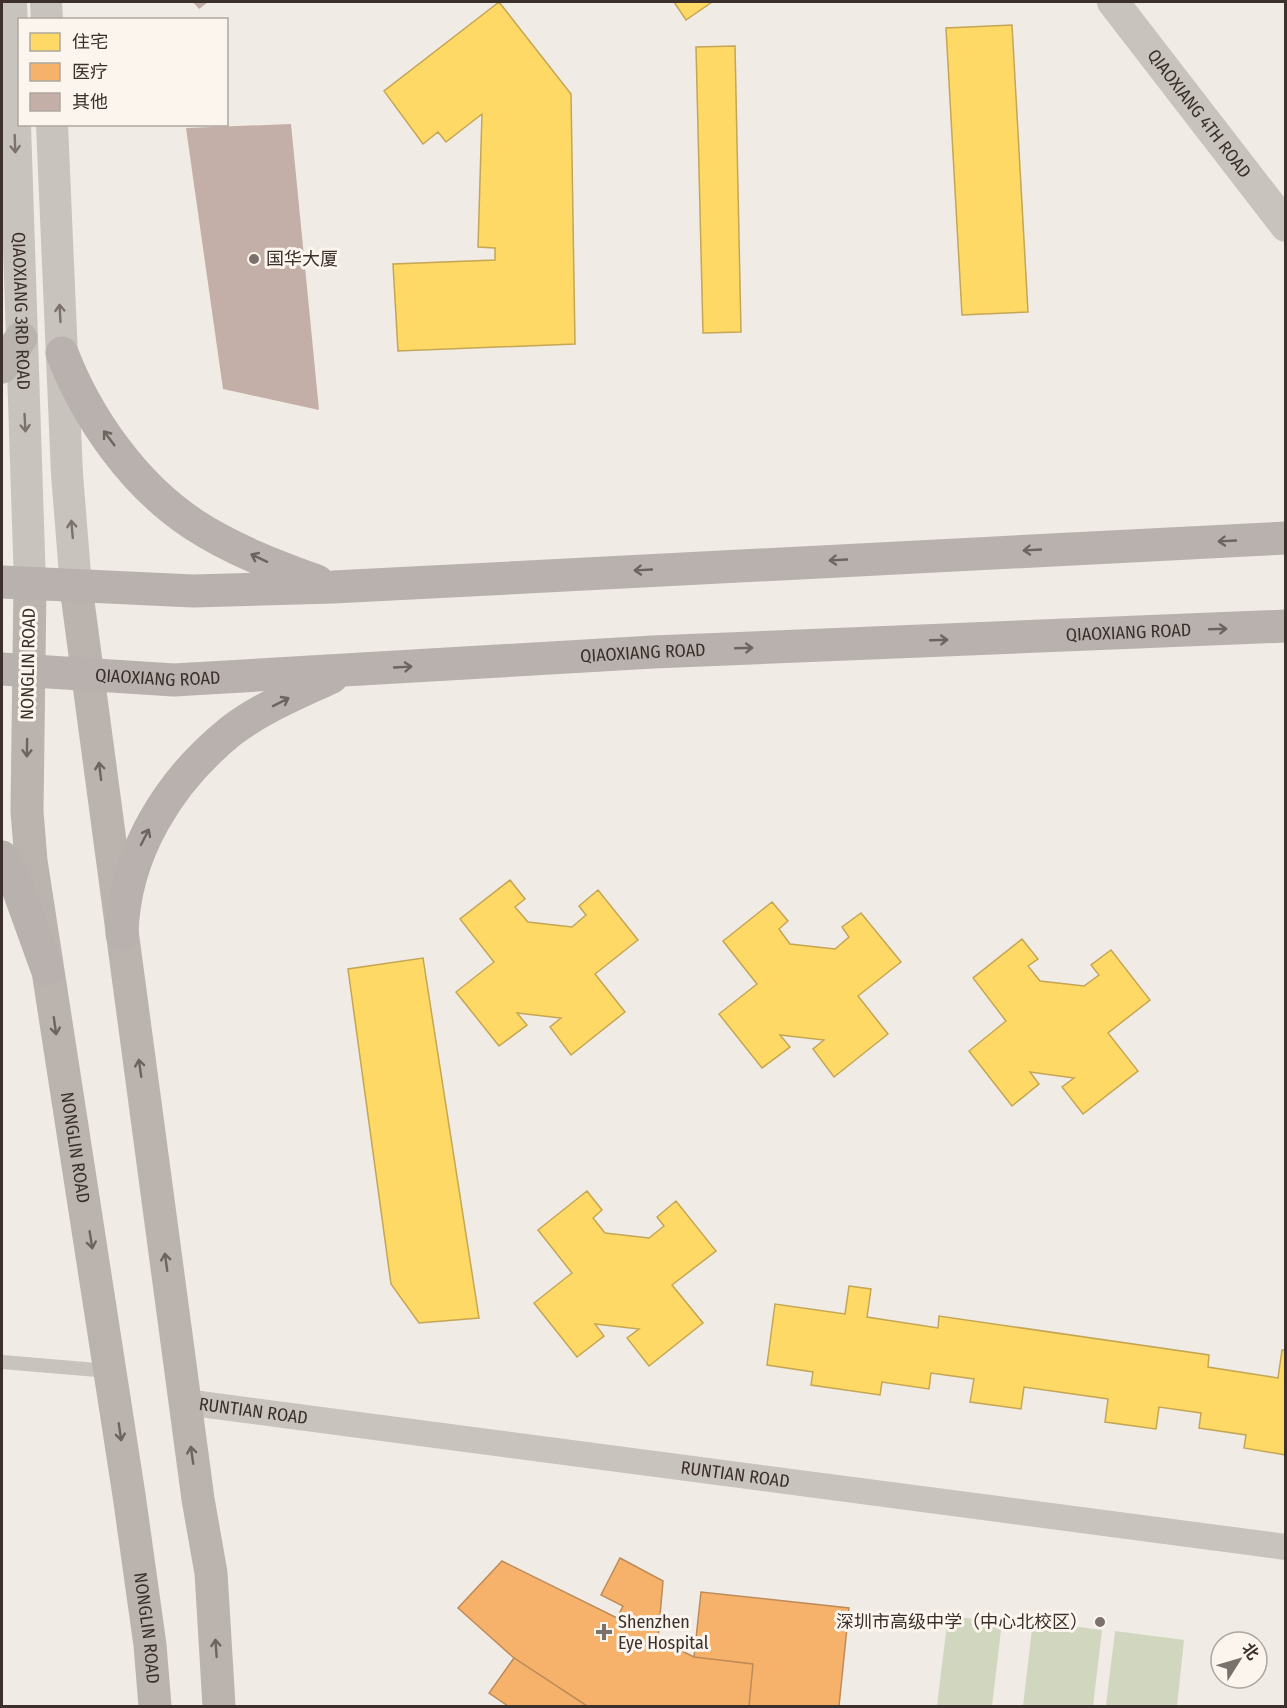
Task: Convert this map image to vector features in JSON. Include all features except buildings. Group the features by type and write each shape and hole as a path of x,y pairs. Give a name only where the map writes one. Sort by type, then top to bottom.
{"main road":[{"path":"2,367 21,338"},
{"path":"62,353 72,380 101,428 122,456 168,504 193,524 235,547 278,567 333,587"},
{"path":"16,583 193,591 333,587 1279,535"},
{"name":"NONGLIN ROAD","path":"16,583 15,670 31,861 111,1371 150,1645 155,1707"},
{"path":"76,587 185,1402 211,1573 219,1707"},
{"name":"QIAOXIANG ROAD","path":"15,670 89,677 174,680 665,651 1286,626"},
{"path":"122,933 125,889 141,844 154,820 188,774 232,731 275,704 344,670"},
{"path":"2,857 17,886 47,969"}],"street":[{"name":"QIAOXIANG 3RD ROAD","path":"11,2 21,338 16,583"},
{"path":"46,2 47,18"},
{"name":"QIAOXIANG 4TH ROAD","path":"1113,2 1286,226"},
{"path":"52,126 62,353 76,587"},
{"name":"RUNTIAN ROAD","path":"185,1402 1286,1546"}],"lane":[{"path":"2,1362 111,1371"}],"green space":[{"path":"948,1616 1002,1622 992,1706 937,1706"},
{"path":"1033,1621 1102,1630 1093,1706 1023,1706"},
{"path":"1115,1631 1184,1640 1177,1706 1106,1706"}],"place":[{"name":"国华大厦","path":"254,259"},
{"name":"深圳市高级中学（中心北校区）","path":"1100,1622"},
{"name":"Shenzhen Eye Hospital","path":"604,1632"}]}
